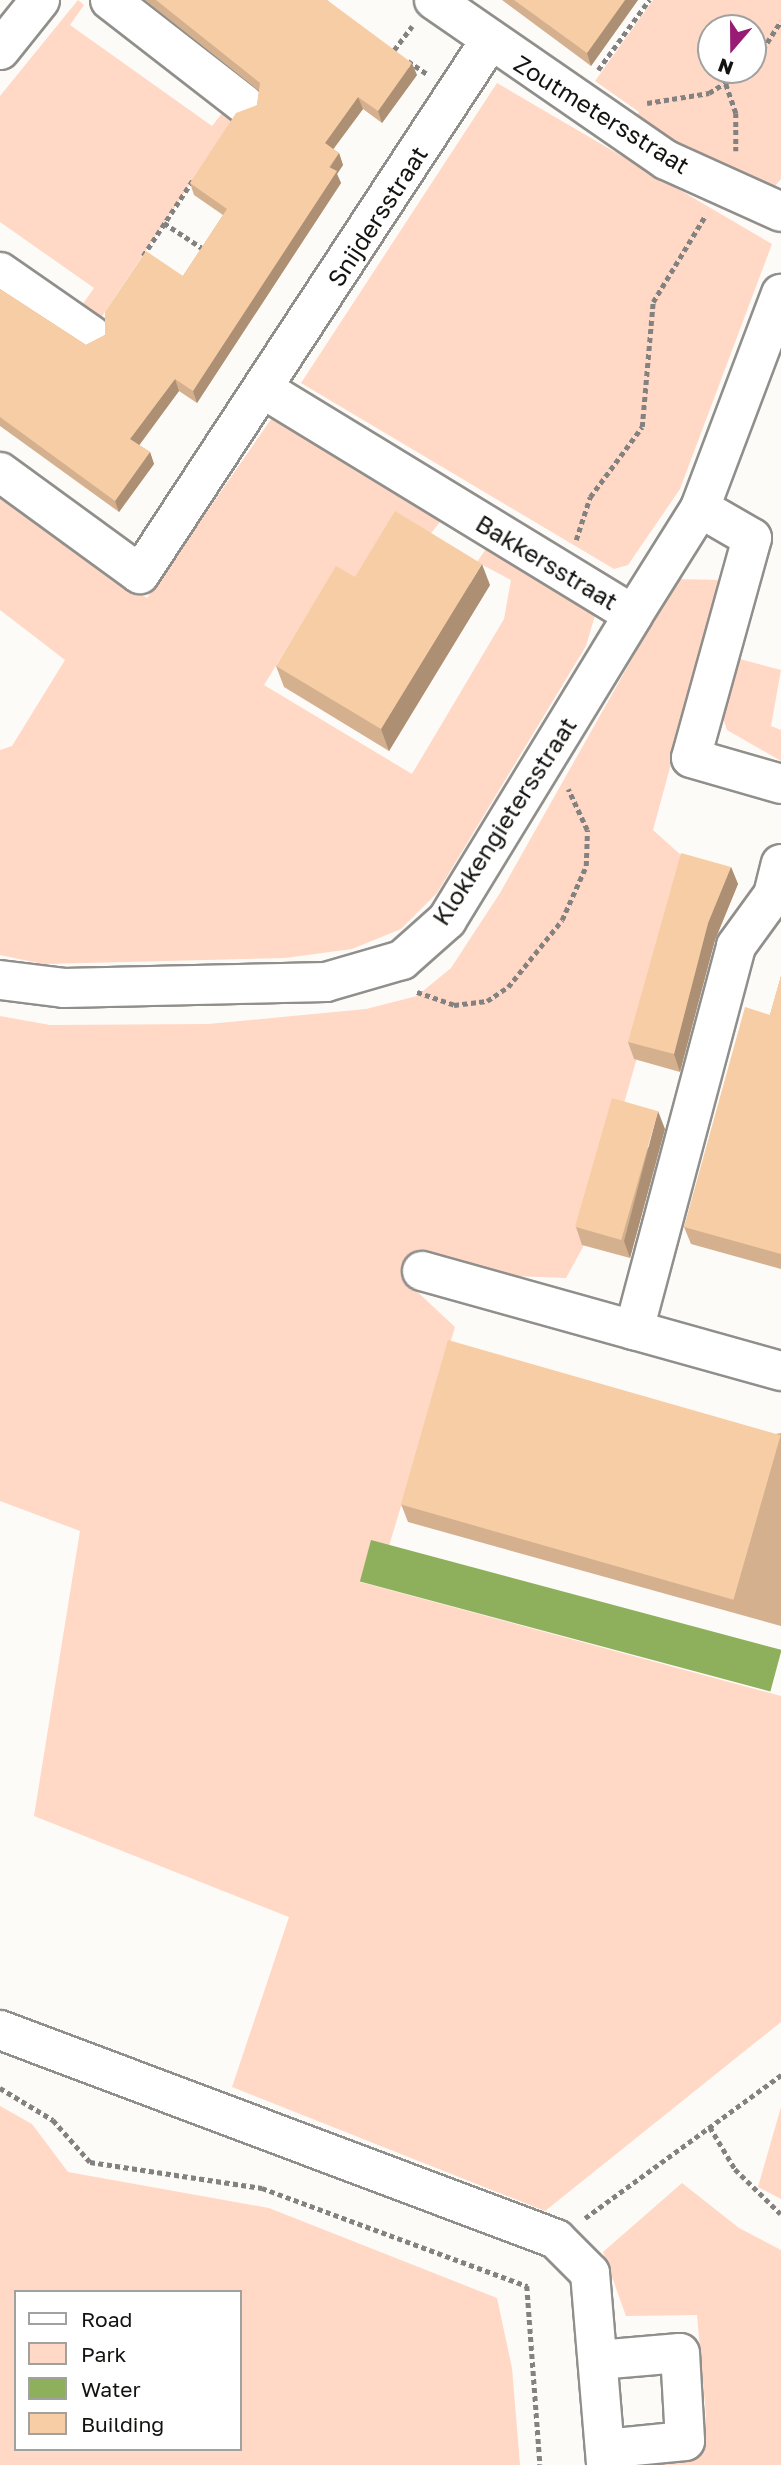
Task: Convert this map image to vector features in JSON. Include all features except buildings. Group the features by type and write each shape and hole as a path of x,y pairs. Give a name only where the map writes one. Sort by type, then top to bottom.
{"street":[{"path":"0,50 40,0"},
{"path":"110,0 244,104"},
{"name":"Zoutmetersstraat","path":"427,8 489,42 666,160 781,212"},
{"name":"Snijdersstraat","path":"0,472 140,575 265,390 489,42"},
{"path":"0,272 91,335"},
{"name":"Bakkersstraat","path":"265,390 633,615 700,508 781,294"},
{"path":"700,508 752,538 691,758 781,784"},
{"name":"Klokkengietersstraat","path":"0,980 64,988 327,982 368,975 402,960 447,920 633,615"},
{"path":"634,1330 736,947 773,895 781,864"},
{"path":"422,1271 781,1371"},
{"path":"0,2030 556,2239 590,2273 605,2457 685,2441 680,2353 598,2360"}],"path":[{"path":"577,100 649,0"},
{"path":"394,50 427,8"},
{"path":"767,42 781,21"},
{"path":"384,43 438,82"},
{"path":"565,574 590,496 642,427 653,302 721,185 738,132 726,84 639,107"},
{"path":"135,268 201,169"},
{"path":"164,223 209,253"},
{"path":"368,975 454,1005 486,1001 508,986 562,920 586,866 587,830 573,793 541,766"},
{"path":"556,2239 781,2076"},
{"path":"0,2088 53,2120 90,2162 262,2188 527,2286 540,2465"},
{"path":"710,2127 735,2169 781,2214"}],"green space":[{"path":"78,0 84,5 70,25 212,126 227,107 236,115 99,321 80,308 94,288 0,222 0,96"},
{"path":"653,0 781,0 781,179 770,192 632,123 639,112 595,81"},
{"path":"497,83 772,244 680,489 628,565 614,569 301,383"},
{"path":"274,415 443,518 428,537 356,580 335,569 264,685 412,774 504,619 511,580 477,562 488,546 596,612 586,646 437,893 401,929 352,949 285,958 43,964 0,955 0,750 12,746 65,660 0,610 0,491 147,598"},
{"path":"677,579 721,580 653,830 692,865 583,1247 566,1278 513,1276 420,1250 410,1285 455,1327 389,1546 371,1541 360,1582 781,1696 781,2022 545,2211 232,2087 289,1917 34,1816 80,1531 0,1501 0,1016 50,1025 208,1024 366,1009 417,996 451,968 500,893"},
{"path":"736,658 781,670 771,726 781,730 781,761 727,730 721,712"},
{"path":"0,2106 32,2124 68,2172 269,2208 497,2298 512,2368 520,2465 0,2465"},
{"path":"781,2107 781,2199 758,2187"},
{"path":"682,2183 739,2228 781,2250 781,2465 638,2465 697,2434 706,2416 697,2315 626,2316 603,2252"}],"water":[{"path":"371,1540 781,1650 770,1692 360,1582"}]}
